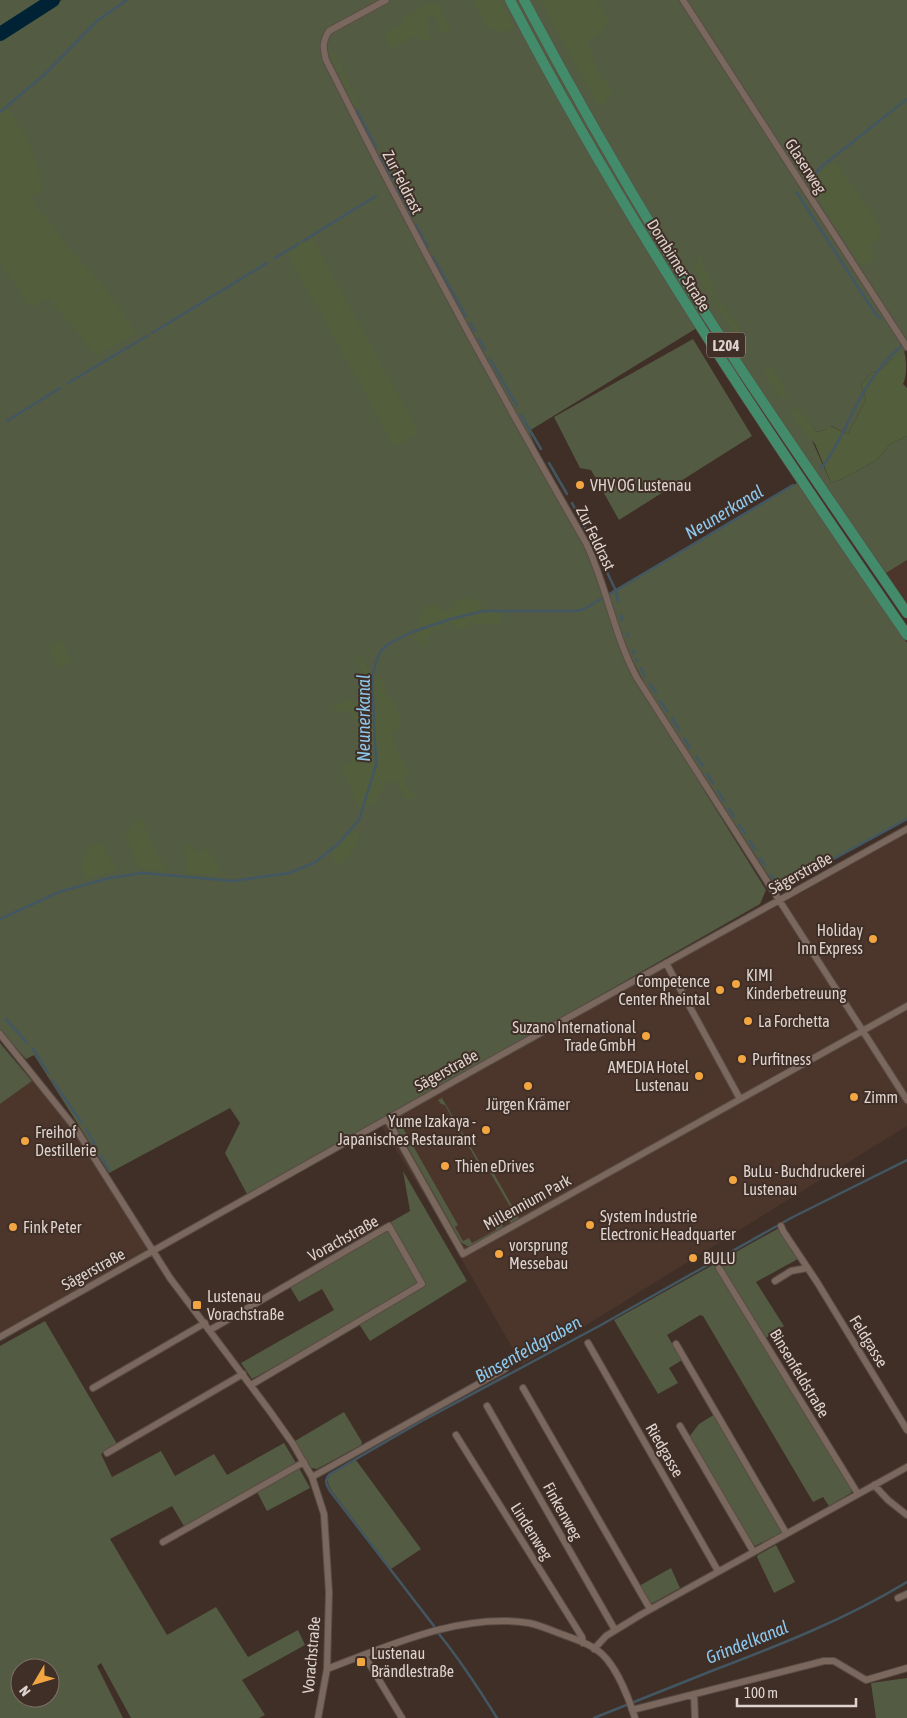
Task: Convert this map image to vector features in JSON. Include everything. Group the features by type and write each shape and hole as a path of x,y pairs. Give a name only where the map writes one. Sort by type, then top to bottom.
{"main road":[{"name":"Dornbirner Straße","path":"510,0 606,174 700,328 766,429 907,635"},
{"name":"Dornbirner Straße","path":"524,0 609,154 701,306 778,424 907,614"}],"street":[{"name":"Zur Feldrast","path":"386,0 329,30 324,38 323,46 326,60 440,282 586,543 605,592 626,656 637,678 907,1100"},
{"name":"Glaserweg","path":"683,0 907,346"},
{"name":"Sägerstraße","path":"0,1338 387,1119 907,830"},
{"path":"666,963 740,1099"},
{"name":"Millennium Park","path":"387,1119 463,1254 907,1006"},
{"name":"Vorachstraße","path":"0,1034 76,1129 170,1278 251,1385 304,1462 312,1477 321,1503 326,1527 329,1592 327,1669 318,1718"},
{"name":"Vorachstraße","path":"210,1330 388,1226 422,1284 251,1385"},
{"name":"Feldgasse","path":"782,1226 783,1231 808,1268 907,1430"},
{"name":"Binsenfeldstraße","path":"719,1268 858,1494"},
{"path":"775,1281 790,1271 808,1268"},
{"path":"93,1388 205,1323"},
{"name":"Riedgasse","path":"588,1343 718,1570"},
{"path":"676,1344 786,1533"},
{"path":"312,1477 505,1369"},
{"path":"107,1453 243,1374"},
{"path":"523,1388 650,1609"},
{"name":"Finkenweg","path":"488,1406 615,1630"},
{"path":"680,1426 753,1551"},
{"name":"Lindenweg","path":"456,1435 562,1604 582,1637 583,1643"},
{"path":"163,1542 304,1462"},
{"path":"594,1649 606,1636 650,1609 907,1468"},
{"path":"874,1485 888,1500 907,1515"},
{"path":"898,1598 907,1594"},
{"path":"327,1669 430,1631 477,1623 530,1623 583,1643 603,1655 616,1674 635,1718"},
{"path":"364,1655 402,1718"},
{"path":"632,1709 824,1661 834,1660 866,1680 907,1668"},
{"path":"694,1694 695,1718"}],"shaded area":[{"path":"907,560 907,603 886,573"},
{"path":"907,829 907,1126 522,1365 428,1201 383,1129 382,1120"},
{"path":"36,1078 76,1129 153,1251 0,1337 0,1104"}],"green space":[{"path":"0,0 46,0 0,30"},
{"path":"62,0 907,0 907,350 892,359 881,370 871,373 861,385 866,399 848,434 831,426 817,432 798,409 831,483 877,460 890,444 907,436 907,560 886,573 815,471 705,323 529,431 551,485 590,558 629,669 766,890 760,904 382,1120 247,1194 225,1153 240,1123 230,1108 109,1173 34,1055 26,1059 0,1030 0,39"},
{"path":"472,0 501,0 514,28 503,33 486,26"},
{"path":"540,0 597,0 609,21 596,37 588,40 594,60 603,79 613,89 604,104 599,107"},
{"path":"437,3 452,31 442,33 434,16 426,19 431,39 424,42 415,36 392,50 384,36 392,28 398,28 404,16 413,14 422,6"},
{"path":"333,51 360,106 355,107 329,54"},
{"path":"4,102 30,143 44,189 30,197 71,250 109,293 136,332 97,356 48,298 31,308 0,263 0,106"},
{"path":"835,161 881,229 878,238 870,247 875,257 869,264 860,265 810,186 820,173"},
{"path":"312,238 419,433 395,447 287,253"},
{"path":"699,255 703,255 700,263 713,282 716,298 727,310 728,315 739,324 740,331 734,333 693,269"},
{"path":"693,339 752,436 619,520 591,470 580,468 554,417"},
{"path":"904,351 906,368 903,384 907,388 907,436 890,444 877,460 831,483 815,444 798,425 791,412 798,408 817,432 825,430 830,426 848,434 866,399 861,385 871,373 881,370"},
{"path":"767,365 771,367 789,396 782,399 770,383 763,368"},
{"path":"797,483 907,643 907,819 777,889 647,688 625,646 609,595"},
{"path":"467,597 481,601 482,609 501,613 502,621 498,626 476,624 464,630 456,629 451,622 427,636 426,645 414,640 420,616 427,606 436,605 447,612 454,608 457,601"},
{"path":"62,640 71,663 57,668 48,648"},
{"path":"356,655 366,664 374,683 377,676 381,676 385,693 394,702 401,716 399,727 392,733 409,773 403,781 409,791 417,794 418,798 406,798 395,780 386,783 379,798 373,804 358,807 355,801 342,767 351,763 352,759 361,752 363,737 354,734 358,724 351,717 348,709 335,714 332,708 350,700 358,703 367,717 371,714 369,683"},
{"path":"140,818 167,872 140,869 125,834 136,820"},
{"path":"357,831 359,840 343,863 337,863 331,859 334,851 341,843"},
{"path":"102,844 117,871 85,879 81,868 82,861 92,845"},
{"path":"183,844 187,844 198,854 206,847 224,876 185,874 188,862"},
{"path":"0,1043 32,1081 0,1104"},
{"path":"442,1098 482,1166 488,1163 520,1220 512,1224 510,1222 510,1218 515,1215 488,1169 481,1168 445,1105 441,1104 438,1100"},
{"path":"401,1121 404,1130 458,1225 455,1227 463,1241 469,1238 472,1243 496,1230 494,1223 497,1221 503,1224 502,1230 471,1246 461,1242 398,1130 397,1123"},
{"path":"403,1171 467,1281 370,1341 357,1321 252,1379 241,1363 334,1310 322,1289 299,1302 287,1282 410,1211"},
{"path":"779,1228 798,1259 756,1282 784,1326 761,1341 852,1490 851,1493 829,1506 823,1497 813,1502 703,1316 700,1315 667,1335 682,1360 669,1368 678,1383 658,1394 614,1320"},
{"path":"45,1321 117,1444 101,1454 112,1477 161,1451 175,1476 214,1454 227,1475 284,1443 296,1463 184,1526 172,1506 110,1539 167,1635 216,1607 248,1657 298,1630 305,1645 242,1680 265,1715 259,1718 131,1718 101,1663 97,1666 123,1718 0,1718 0,1346"},
{"path":"344,1412 362,1442 361,1445 317,1469 311,1468 295,1441"},
{"path":"715,1414 781,1527 781,1533 755,1546 689,1437 699,1424"},
{"path":"356,1460 421,1549 391,1569 331,1490 328,1483 328,1478 331,1474"},
{"path":"299,1468 310,1488 267,1511 257,1492"},
{"path":"776,1545 795,1582 774,1593 757,1557"},
{"path":"671,1568 680,1588 651,1604 639,1586"},
{"path":"907,1678 907,1718 876,1718 871,1683"}],"waterway":[{"path":"0,34 53,0"},
{"path":"0,112 45,74 97,21 127,0"},
{"path":"808,182 821,167 907,99"},
{"path":"357,111 376,147"},
{"path":"380,156 392,180"},
{"path":"397,188 402,199"},
{"path":"797,193 876,315 880,318"},
{"path":"303,241 376,196"},
{"path":"407,207 411,217"},
{"path":"416,225 428,247"},
{"path":"275,258 298,244"},
{"path":"433,257 466,316"},
{"path":"152,333 267,263"},
{"path":"470,323 475,331"},
{"path":"68,383 147,336"},
{"path":"479,339 485,350"},
{"name":"Neunerkanal","path":"821,468 836,446 871,380 886,361 904,344"},
{"path":"490,359 517,406"},
{"path":"7,421 60,388"},
{"path":"521,415 541,449"},
{"path":"549,463 567,494"},
{"name":"Neunerkanal","path":"0,919 59,892 109,878 143,873 233,881 289,873 314,863 336,846 359,820 376,765 372,677 377,659 381,651 388,644 412,632 483,611 576,611 584,609 793,485"},
{"path":"572,503 580,518"},
{"path":"584,526 588,532"},
{"path":"592,539 593,543"},
{"path":"597,551 616,591 618,601"},
{"path":"621,615 622,620"},
{"path":"641,668 645,676"},
{"path":"650,684 656,693"},
{"path":"660,701 667,711"},
{"path":"672,718 679,730"},
{"path":"684,738 690,748"},
{"path":"696,756 703,766"},
{"path":"707,774 713,783"},
{"path":"718,791 724,801"},
{"path":"729,808 734,817"},
{"path":"771,875 779,886 782,887 907,819"},
{"path":"739,825 745,833"},
{"path":"750,841 755,850"},
{"path":"760,858 765,865"},
{"path":"6,1019 27,1043"},
{"path":"33,1049 48,1073"},
{"path":"52,1080 81,1122"},
{"path":"86,1129 97,1149"},
{"path":"101,1156 109,1170"},
{"name":"Binsenfeldgraben","path":"434,1626 330,1491 326,1482 330,1474 420,1422 601,1325 791,1218 907,1160"},
{"name":"Grindelkanal","path":"594,1718 812,1630 860,1608 907,1582"},
{"name":"Binsenfeldgraben","path":"439,1634 497,1718"}],"place":[{"name":"VHV OG Lustenau","path":"580,485"},
{"name":"Holiday Inn Express","path":"873,939"},
{"name":"KIMI Kinderbetreuung","path":"736,984"},
{"name":"Competence Center Rheintal","path":"720,990"},
{"name":"La Forchetta","path":"748,1021"},
{"name":"Suzano International Trade GmbH","path":"646,1036"},
{"name":"Purfitness","path":"742,1059"},
{"name":"AMEDIA Hotel Lustenau","path":"699,1076"},
{"name":"Jürgen Krämer","path":"528,1086"},
{"name":"Zimm","path":"854,1097"},
{"name":"Yume Izakaya - Japanisches Restaurant","path":"486,1130"},
{"name":"Freihof Destillerie","path":"25,1141"},
{"name":"Thien eDrives","path":"445,1166"},
{"name":"BuLu - Buchdruckerei Lustenau","path":"733,1180"},
{"name":"System Industrie Electronic Headquarter","path":"590,1225"},
{"name":"Fink Peter","path":"13,1227"},
{"name":"vorsprung Messebau","path":"499,1254"},
{"name":"BULU","path":"693,1258"},
{"name":"Lustenau Vorachstraße","path":"197,1305"},
{"name":"Lustenau Brändlestraße","path":"361,1662"}]}
